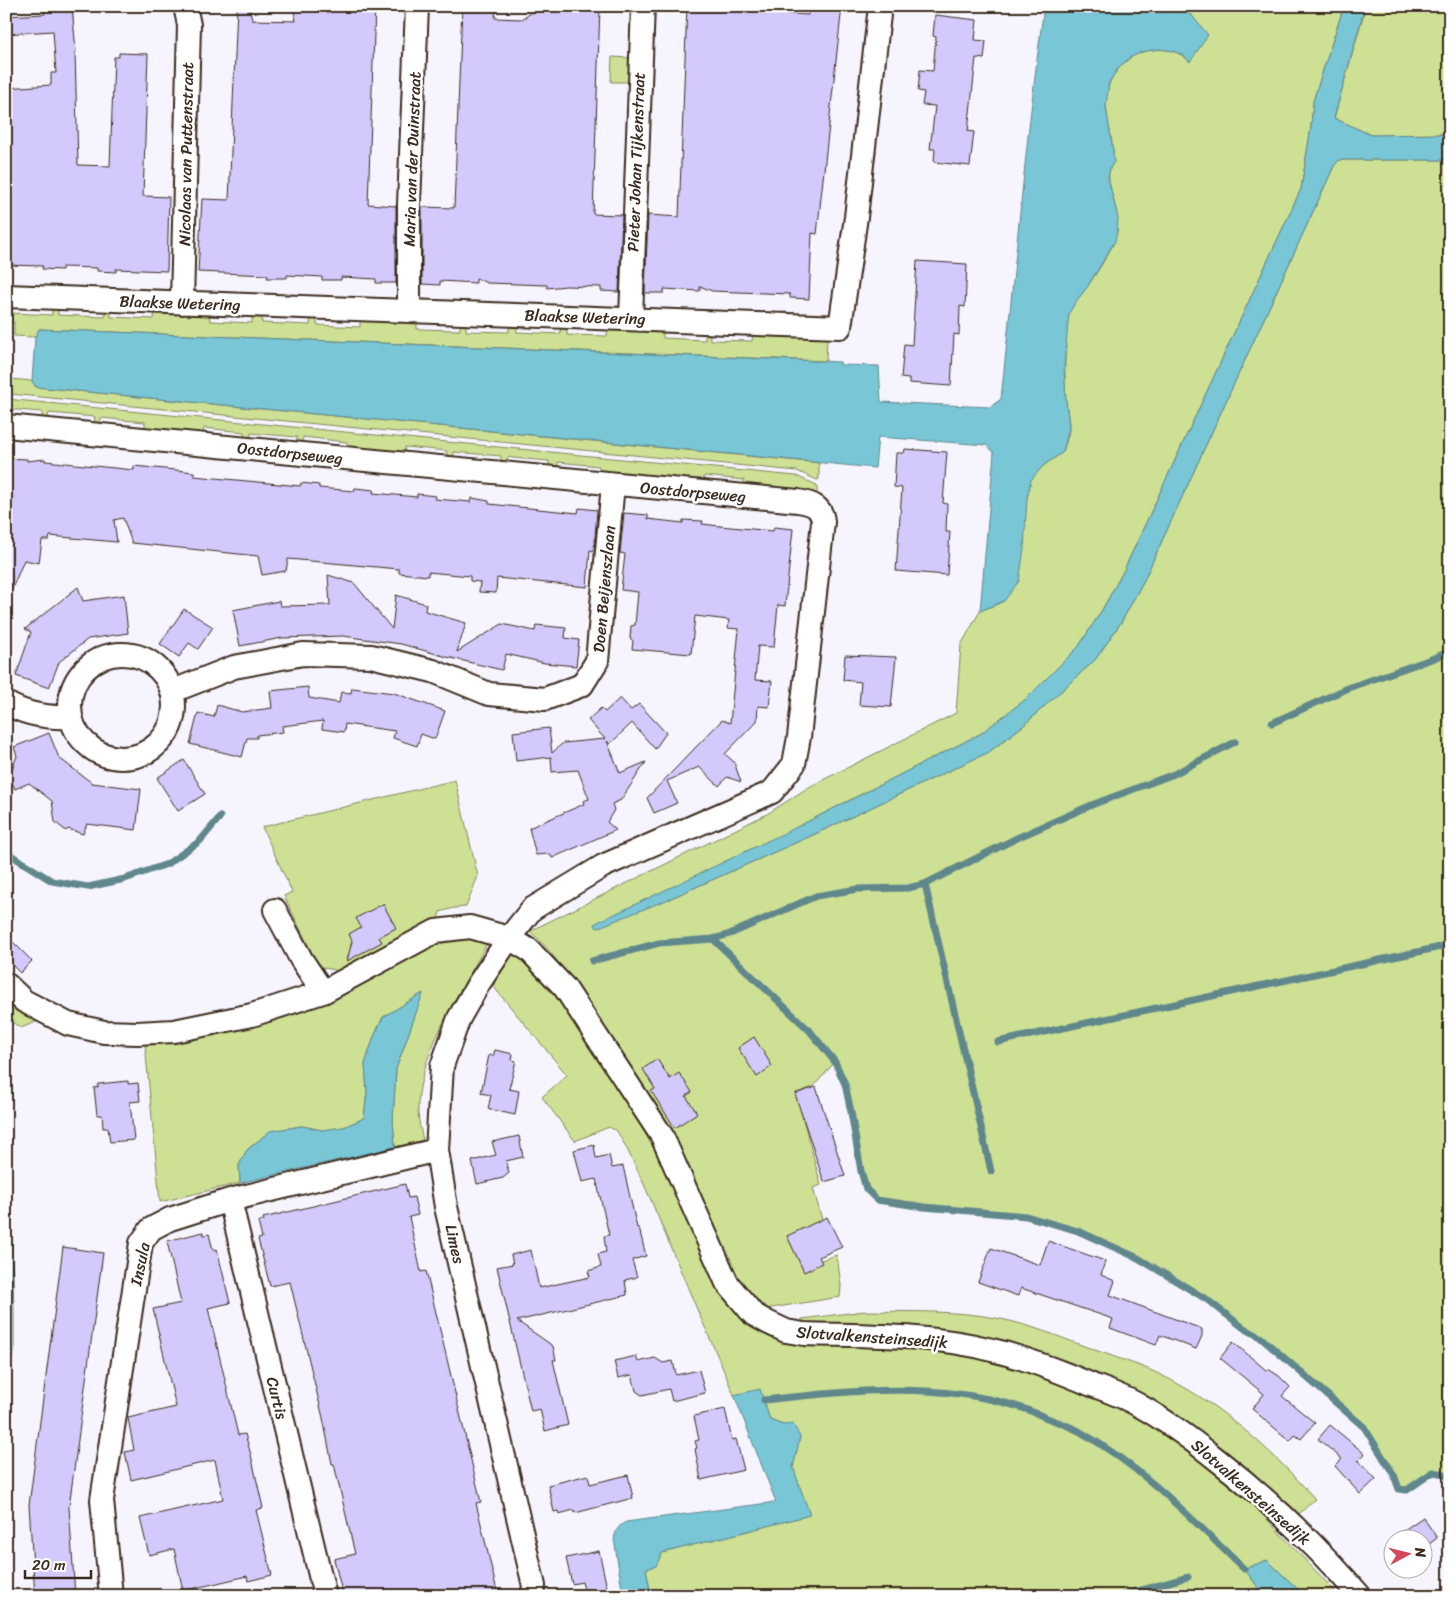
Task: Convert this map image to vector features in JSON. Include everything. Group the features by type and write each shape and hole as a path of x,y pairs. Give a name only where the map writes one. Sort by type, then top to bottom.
{"street":[{"name":"Nicolaas van Puttenstraat","path":"182,303 188,25 185,6"},
{"name":"Maria van der Duinstraat","path":"409,311 409,204 417,6"},
{"name":"Pieter Johan Tijkenstraat","path":"630,318 642,6"},
{"name":"Blaakse Wetering","path":"6,296 840,327 856,217 880,6"},
{"name":"Oostdorpseweg","path":"6,426 798,501 810,503 820,510 823,522 799,737 794,764 772,792 603,866 532,909"},
{"name":"Doen Beijenszlaan","path":"173,692 234,667 303,654 371,656 434,671 489,694 545,699 582,685 597,661 613,484"},
{"path":"121,653 135,655 153,663 166,677 173,692 174,714 168,733 158,745 145,754 130,758 114,758 99,754 86,744 77,732 71,717 71,696 75,683 83,671 94,662 107,656 121,653"},
{"path":"6,703 18,710 50,718 71,717"},
{"name":"Limes","path":"532,909 509,938 479,983 459,1018 442,1066 436,1150 446,1207 534,1586 532,1596"},
{"path":"276,910 301,959 322,992"},
{"name":"Slotvalkensteinsedijk","path":"6,984 24,1001 68,1024 104,1032 174,1031 252,1015 322,992 436,931 470,927 509,938 529,950 565,988 662,1136 727,1284 754,1314 786,1331 804,1334 924,1339 991,1350 1034,1362 1132,1402 1182,1432 1243,1480 1293,1524 1360,1596"},
{"name":"Insula","path":"111,1596 102,1500 141,1242 151,1228 170,1219 230,1200 436,1150"},
{"name":"Curtis","path":"230,1200 325,1596"}],"green space":[{"path":"1178,6 1344,6 1313,101 1311,127 1301,189 1124,570 1102,610 1079,646 1026,699 980,734 801,825 669,899 813,835 989,752 1024,725 1095,660 1122,621 1144,580 1334,166 1339,160 1450,160 1450,1480 1445,1474 1434,1472 1407,1490 1399,1489 1394,1475 1364,1427 1260,1337 1244,1328 1206,1299 1138,1258 1078,1231 1026,1216 924,1207 877,1200 866,1189 845,1084 835,1062 813,1087 796,1093 821,1185 813,1188 823,1223 805,1265 837,1255 841,1286 840,1297 765,1309 755,1303 737,1277 669,1131 626,1060 558,962 530,931 767,814 809,787 956,713 961,645 980,611 1004,601 1031,479 1043,466 1063,452 1068,435 1065,370 1069,313 1113,245 1118,225 1109,176 1113,155 1106,106 1109,85 1122,65 1132,57 1143,52 1157,49 1167,50 1181,55 1189,61 1188,11"},
{"path":"1366,6 1450,6 1450,134 1371,135 1334,118"},
{"path":"612,57 631,58 629,82 611,82"},
{"path":"6,305 12,305 12,313 52,315 52,306 58,307 58,315 105,317 106,309 111,309 111,317 154,319 155,310 209,313 210,321 252,323 252,314 262,314 262,323 310,325 311,316 317,316 317,325 360,327 360,318 417,320 417,329 460,330 460,322 466,322 466,331 509,332 509,324 516,324 517,332 560,334 561,326 567,326 567,335 607,336 608,327 663,330 663,338 705,340 705,331 710,331 710,340 752,341 753,333 827,337 826,361 39,329 35,337 14,336 14,322 6,322"},
{"path":"11,379 32,381 36,387 819,463 819,479 817,480 797,471 10,394"},
{"path":"6,399 796,476 817,485 817,494 744,488 744,480 704,476 703,484 599,474 599,466 558,462 557,470 549,469 549,461 508,457 507,466 501,465 501,456 454,452 453,460 446,460 447,451 405,447 404,456 346,450 347,442 303,437 302,446 296,445 297,437 251,433 250,441 244,440 244,432 204,428 203,436 145,431 145,422 101,418 100,427 94,426 95,417 49,413 47,422 42,421 42,412 6,409"},
{"path":"455,780 478,876 466,907 440,912 436,925 340,971 319,967 284,896 292,892 262,827"},
{"path":"473,937 488,942 442,1025 424,1071 419,1093 418,1114 423,1140 395,1147 393,1120 396,1069 423,993 383,1017 365,1064 367,1092 364,1118 344,1127 322,1130 302,1126 270,1131 247,1150 239,1165 240,1183 160,1202 145,1044 453,939"},
{"path":"512,953 540,972 623,1094 660,1160 725,1300 750,1327 769,1337 803,1342 857,1343 954,1352 997,1361 1086,1390 1165,1431 1238,1489 1334,1590 1336,1596 1305,1596 1267,1560 1244,1569 1265,1596 651,1596 646,1568 655,1566 662,1553 809,1515 793,1467 800,1437 783,1425 770,1420 760,1390 734,1395 643,1181 617,1131 609,1127 575,1141 542,1097 567,1075 493,986"},
{"path":"6,996 41,1020 21,1028 6,1018"},
{"path":"865,1311 950,1313 1001,1319 1043,1331 1148,1369 1172,1380 1195,1394 1239,1425 1279,1461 1315,1499 1298,1515 1187,1422 1140,1394 1108,1378 1030,1348 989,1339 894,1325 802,1323 802,1319"}],"water":[{"path":"1044,6 1178,6 1188,11 1208,35 1190,62 1183,55 1173,51 1159,49 1142,52 1129,58 1117,70 1109,82 1106,107 1114,162 1108,177 1118,218 1115,241 1069,313 1064,367 1069,428 1063,452 1043,466 1031,480 1027,498 1024,549 1019,581 1004,601 980,611 994,453 987,445 878,437 875,468 36,387 32,381 35,337 39,329 840,362 841,365 879,366 881,402 990,407 1001,399 1026,153"},
{"path":"1344,6 1365,6 1334,118 1371,135 1450,134 1450,160 1339,160 1334,166 1144,580 1122,621 1095,660 1024,725 989,752 813,835 669,899 597,928 594,924 801,825 980,734 1026,699 1079,646 1124,570 1301,189 1311,127 1313,101"},
{"path":"423,993 396,1069 393,1120 395,1147 240,1183 239,1165 247,1150 270,1131 302,1126 322,1130 344,1127 364,1118 367,1092 365,1064 383,1017"},
{"path":"6,1185 13,1276 14,1349 6,1392"},
{"path":"760,1389 770,1420 783,1425 793,1424 800,1437 793,1467 810,1515 662,1553 656,1566 646,1569 651,1596 623,1596 614,1539 618,1529 626,1522 776,1502 734,1395"},
{"path":"1267,1560 1305,1596 1265,1596 1244,1569"}],"building":[{"path":"43,6 72,6 76,52 78,165 110,166 114,57 119,57 119,53 148,54 143,196 169,197 167,271 116,269 116,272 97,271 97,268 62,267 62,270 42,269 43,266 6,265 6,88 51,85 51,73 56,73 53,31 6,34 6,16 45,14"},
{"path":"237,6 249,6 252,20 296,21 293,6 375,6 368,204 396,206 396,283 376,283 376,279 341,277 341,280 322,280 322,277 287,275 287,278 267,278 268,275 198,272 202,199 229,200"},
{"path":"462,6 496,6 495,18 522,19 534,11 534,6 600,6 593,214 622,215 619,292 601,291 601,287 566,286 547,288 547,285 487,283 476,278 476,283 440,281 440,285 422,284 422,207 454,208"},
{"path":"687,6 721,6 721,9 808,15 809,6 842,6 817,234 812,233 809,299 790,298 790,294 712,291 700,286 700,291 664,289 664,293 645,293 648,215 679,217"},
{"path":"935,15 977,20 975,40 986,41 984,59 976,58 968,131 974,132 970,166 934,162 935,149 930,149 935,106 922,105 924,92 918,91 920,70 933,71 936,37 933,36"},
{"path":"917,261 967,264 965,307 960,306 959,335 954,334 951,386 909,383 909,379 901,378 904,344 912,345"},
{"path":"905,449 947,452 943,503 947,504 946,532 950,532 947,575 896,571 902,488 894,487 896,453 904,453"},
{"path":"6,458 27,459 27,461 45,459 45,461 134,470 134,466 194,472 194,476 300,486 301,483 319,485 319,488 354,491 355,488 374,490 373,493 417,497 417,494 436,496 435,499 471,502 472,498 489,501 489,504 578,513 579,508 597,510 594,551 590,550 587,587 497,578 496,593 479,592 480,582 470,581 470,576 428,572 428,576 399,573 399,569 288,559 286,571 262,575 258,556 132,543 123,518 114,520 117,542 50,536 49,540 42,540 39,563 24,560 7,601"},
{"path":"624,513 648,515 648,519 683,523 683,520 703,521 702,524 773,531 774,527 793,529 785,606 778,605 774,647 758,646 755,680 772,681 769,707 758,706 757,721 725,754 734,762 741,782 727,777 719,786 699,767 667,781 677,803 654,813 647,798 722,720 730,723 739,629 728,628 729,620 695,616 691,654 632,649 633,641 630,638 631,626 635,625 638,592 621,590 625,554 620,553"},
{"path":"328,575 354,583 392,629 396,595 426,604 425,611 466,623 457,652 502,624 535,631 536,625 566,628 565,638 579,640 576,666 545,663 506,654 502,670 401,644 343,636 282,638 240,646 233,610 279,601 280,606 330,605"},
{"path":"78,587 83,601 124,595 128,633 88,639 59,662 49,688 16,676 31,632 25,629"},
{"path":"184,609 213,627 198,649 189,643 179,657 160,644"},
{"path":"845,655 896,657 891,707 859,705 861,682 843,680"},
{"path":"308,687 309,698 339,703 341,692 351,693 352,688 394,693 445,711 435,739 421,734 417,746 393,738 395,731 345,724 344,732 322,729 323,721 282,726 283,732 257,735 257,738 247,738 242,757 190,744 198,713 214,717 217,705 242,712 272,708 270,691"},
{"path":"620,698 631,710 639,704 666,733 655,749 632,723 610,744 607,741 620,773 646,762 621,800 612,804 614,810 607,822 616,830 552,858 550,854 536,855 529,828 584,804 583,801 589,799 578,770 552,772 551,757 516,761 513,732 549,728 552,753 563,743 605,739 588,720 601,708 605,712"},
{"path":"49,733 59,758 92,783 141,789 136,830 87,824 83,834 68,829 66,831 55,822 52,801 29,783 15,789 9,776 17,756 14,747"},
{"path":"184,760 205,794 178,811 157,778"},
{"path":"383,904 396,928 379,937 382,942 347,961 352,941 349,934 361,927 356,918"},
{"path":"6,935 32,961 20,973 6,959"},
{"path":"754,1037 772,1066 757,1077 738,1048"},
{"path":"495,1050 513,1054 512,1060 516,1061 509,1089 519,1091 515,1115 488,1109 491,1095 481,1093 489,1055 493,1056"},
{"path":"657,1059 670,1079 679,1073 692,1092 686,1096 697,1113 675,1128 651,1091 655,1089 643,1069"},
{"path":"128,1081 128,1084 138,1083 140,1101 130,1102 134,1140 110,1142 108,1128 103,1128 102,1115 97,1115 94,1088 98,1087 98,1084"},
{"path":"816,1087 845,1176 824,1182 795,1094"},
{"path":"519,1136 523,1157 506,1161 509,1173 503,1178 477,1184 472,1161 496,1155 492,1142"},
{"path":"594,1145 596,1158 609,1155 612,1168 623,1166 637,1228 639,1228 646,1256 632,1260 637,1277 625,1280 627,1295 517,1321 553,1346 556,1360 553,1360 568,1425 545,1431 540,1409 531,1411 497,1267 513,1264 511,1255 531,1250 539,1288 590,1277 588,1271 601,1267 598,1254 606,1252 604,1236 609,1235 596,1179 582,1182 574,1150"},
{"path":"405,1184 408,1198 414,1197 418,1215 409,1217 421,1272 426,1271 481,1502 476,1503 497,1591 476,1596 343,1596 334,1559 355,1554 334,1464 332,1464 323,1418 290,1282 270,1286 258,1239 262,1238 258,1222 264,1221 263,1218"},
{"path":"827,1217 842,1247 819,1257 822,1263 804,1272 787,1236"},
{"path":"203,1232 204,1235 209,1234 213,1250 217,1249 230,1303 208,1308 238,1435 245,1434 251,1455 263,1508 256,1510 272,1575 248,1581 247,1576 183,1591 174,1549 149,1555 140,1518 223,1499 215,1460 131,1480 125,1452 134,1450 128,1418 176,1407 153,1309 181,1303 167,1241"},
{"path":"1048,1241 1105,1261 1101,1275 1115,1281 1110,1295 1202,1329 1202,1336 1196,1349 1160,1335 1156,1345 1110,1328 1113,1319 1021,1288 1018,1296 978,1282 991,1248 1040,1265"},
{"path":"63,1247 103,1253 69,1507 75,1596 35,1596 29,1505"},
{"path":"1233,1342 1267,1371 1268,1369 1279,1376 1290,1387 1282,1396 1315,1423 1301,1439 1295,1435 1290,1441 1252,1409 1264,1394 1220,1358"},
{"path":"636,1356 638,1362 655,1358 663,1363 673,1361 676,1375 699,1370 705,1393 672,1401 669,1389 642,1395 636,1391 632,1375 618,1378 614,1361"},
{"path":"725,1409 732,1440 736,1439 744,1470 701,1480 695,1449 697,1448 695,1441 699,1440 694,1416"},
{"path":"1330,1425 1365,1454 1358,1460 1376,1479 1360,1494 1335,1466 1342,1459 1318,1439"},
{"path":"588,1475 590,1484 628,1475 633,1498 575,1513 574,1510 559,1514 558,1511 554,1512 548,1485"},
{"path":"1423,1517 1432,1530 1404,1530"},
{"path":"599,1551 607,1588 585,1593 582,1582 572,1584 566,1558"}],"waterway":[{"path":"1272,723 1348,688 1450,651"},
{"path":"592,961 659,943 713,939 730,934 816,896 858,889 908,888 925,884 1019,837 1094,804 1174,774 1235,742"},
{"path":"6,852 52,881 88,887 125,879 167,864 200,841 220,817"},
{"path":"925,884 991,1171"},
{"path":"713,939 810,1031 835,1062 845,1084 866,1189 877,1200 924,1207 1026,1216 1078,1231 1138,1258 1206,1299 1244,1328 1260,1337 1364,1427 1394,1475 1399,1489 1407,1490 1433,1472 1445,1474 1450,1480"},
{"path":"998,1042 1450,945"},
{"path":"764,1400 860,1391 924,1391 988,1399 1026,1409 1079,1431 1124,1461 1166,1495 1244,1569"},
{"path":"1119,1596 1188,1577"}]}
